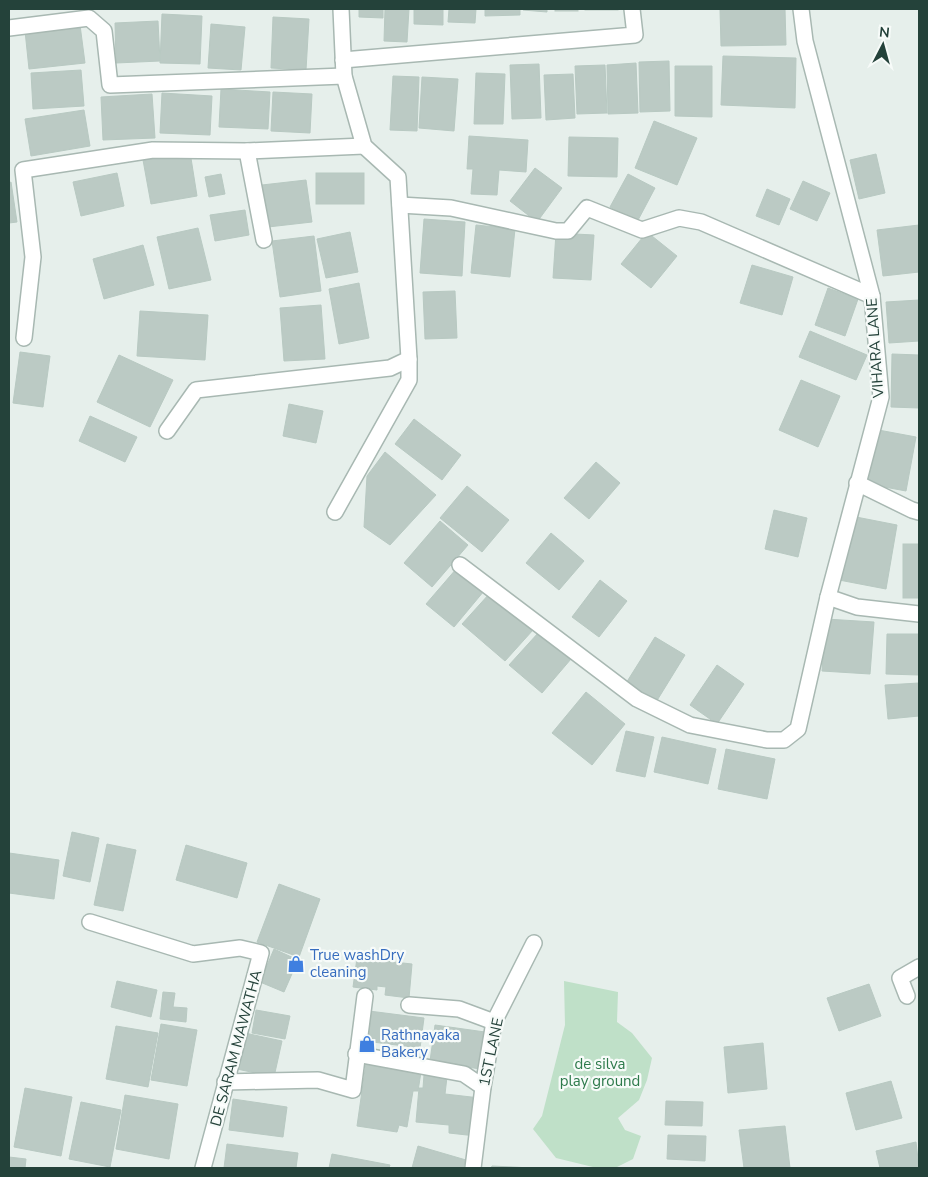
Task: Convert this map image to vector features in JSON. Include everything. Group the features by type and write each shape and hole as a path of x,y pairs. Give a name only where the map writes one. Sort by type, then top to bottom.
{"street":[{"path":"334,512 409,380 398,177 364,146 344,76 341,9"},
{"path":"343,60 635,35 632,9"},
{"name":"VIHARA LANE","path":"460,565 638,700 690,725 767,740 784,740 798,729 828,597 881,397 872,296 805,41 802,9"},
{"path":"9,28 88,18 104,31 110,85 344,76"},
{"path":"24,338 33,256 16,170 153,150 247,151 364,146"},
{"path":"247,151 264,240"},
{"path":"400,205 451,208 556,231 568,231 587,208 642,230 679,218 701,222 872,296"},
{"path":"167,431 196,390 390,368 408,359"},
{"path":"857,483 919,512"},
{"path":"828,597 857,607 919,614"},
{"name":"DE SARAM MAWATHA","path":"90,922 193,954 240,948 262,953 225,1082 203,1168"},
{"name":"1ST LANE","path":"473,1168 483,1087 494,1022 534,943"},
{"path":"907,996 900,978 919,967"},
{"path":"225,1082 318,1080 354,1090 356,1054 365,996"},
{"path":"408,1005 459,1008 494,1022"},
{"path":"356,1054 464,1074 483,1087"}],"green space":[{"name":"de silva play ground","path":"564,981 618,992 617,1022 632,1033 652,1058 647,1080 639,1100 618,1118 625,1130 641,1136 633,1159 615,1168 597,1168 556,1158 533,1129 542,1116 565,1025"}],"building":[{"path":"359,9 383,9 383,18 359,17"},
{"path":"385,9 409,9 407,42 384,41"},
{"path":"414,9 443,9 443,25 414,24"},
{"path":"449,9 476,9 475,23 448,22"},
{"path":"485,9 520,9 520,15 485,16"},
{"path":"547,9 547,12 523,10"},
{"path":"555,9 578,9 578,11 555,11"},
{"path":"618,9 618,10 585,10"},
{"path":"720,9 785,9 786,45 721,46"},
{"path":"162,14 202,16 200,64 160,63"},
{"path":"273,17 309,19 306,70 271,68"},
{"path":"158,21 160,61 116,63 115,23"},
{"path":"211,24 245,27 241,70 208,68"},
{"path":"80,25 85,63 29,69 25,31"},
{"path":"723,56 796,58 795,108 721,105"},
{"path":"669,61 670,111 640,112 639,62"},
{"path":"636,63 638,113 608,114 607,65"},
{"path":"539,64 541,118 512,119 510,65"},
{"path":"605,65 607,113 577,114 575,66"},
{"path":"675,66 712,66 712,117 675,116"},
{"path":"81,70 84,106 33,109 31,73"},
{"path":"476,73 505,74 503,124 474,124"},
{"path":"573,74 575,118 546,120 544,75"},
{"path":"393,76 419,77 417,131 390,130"},
{"path":"422,77 458,79 454,131 419,128"},
{"path":"221,89 270,92 268,129 219,127"},
{"path":"273,92 312,94 310,133 271,131"},
{"path":"162,93 212,96 210,135 160,133"},
{"path":"152,94 155,138 103,140 101,97"},
{"path":"84,110 90,146 31,156 25,119"},
{"path":"654,121 697,138 677,185 635,168"},
{"path":"469,136 528,140 526,172 499,170 497,195 471,194 473,169 467,169"},
{"path":"569,137 618,138 617,177 568,176"},
{"path":"190,152 197,196 151,204 143,160"},
{"path":"876,154 885,193 859,199 850,160"},
{"path":"535,168 562,188 537,222 510,201"},
{"path":"117,173 124,206 81,216 73,182"},
{"path":"316,173 364,173 364,204 316,204"},
{"path":"221,174 225,194 209,197 205,177"},
{"path":"628,174 655,188 637,222 610,207"},
{"path":"306,180 312,222 268,227 262,185"},
{"path":"803,181 830,193 817,221 790,209"},
{"path":"11,182 17,222 9,223 9,183"},
{"path":"767,189 790,199 779,225 756,216"},
{"path":"245,210 249,235 215,241 210,215"},
{"path":"424,219 465,222 462,276 420,273"},
{"path":"476,225 515,229 510,277 471,273"},
{"path":"919,225 919,272 883,276 877,230"},
{"path":"198,228 211,280 169,289 157,237"},
{"path":"350,232 358,272 326,278 317,239"},
{"path":"647,232 677,256 651,288 621,264"},
{"path":"556,233 594,235 591,280 553,278"},
{"path":"314,236 321,291 280,297 272,241"},
{"path":"143,245 154,285 104,299 93,259"},
{"path":"752,265 793,277 782,315 740,303"},
{"path":"359,283 369,338 339,344 329,289"},
{"path":"828,288 858,299 845,336 815,325"},
{"path":"455,291 457,338 425,339 423,292"},
{"path":"919,300 919,341 889,343 886,302"},
{"path":"321,305 325,359 284,361 280,308"},
{"path":"140,311 208,315 205,360 137,356"},
{"path":"810,331 867,355 856,380 799,357"},
{"path":"20,352 50,356 43,407 13,403"},
{"path":"892,354 919,355 919,408 891,407"},
{"path":"119,355 173,380 150,427 97,402"},
{"path":"801,380 840,396 818,447 779,430"},
{"path":"289,404 323,411 316,443 283,436"},
{"path":"90,416 137,437 125,462 79,441"},
{"path":"414,419 461,455 442,480 395,444"},
{"path":"873,429 916,437 906,491 863,483"},
{"path":"385,452 436,495 390,545 364,527 367,476"},
{"path":"596,462 620,483 589,519 564,498"},
{"path":"467,486 509,520 482,552 440,518"},
{"path":"774,510 807,518 798,557 765,549"},
{"path":"851,516 897,525 886,589 839,580"},
{"path":"440,521 468,545 432,587 404,563"},
{"path":"551,533 584,561 559,590 526,563"},
{"path":"903,544 919,544 919,598 903,598"},
{"path":"457,568 484,591 454,627 426,604"},
{"path":"600,580 627,601 599,637 572,617"},
{"path":"490,593 533,630 505,661 462,624"},
{"path":"826,619 874,622 870,674 822,671"},
{"path":"539,632 571,659 542,693 509,665"},
{"path":"887,634 919,634 919,675 886,674"},
{"path":"655,637 685,655 653,707 623,688"},
{"path":"717,665 744,684 717,724 690,705"},
{"path":"919,683 919,716 888,719 885,685"},
{"path":"586,692 625,724 592,765 552,733"},
{"path":"626,731 654,737 645,777 616,771"},
{"path":"662,737 716,749 708,784 654,772"},
{"path":"726,749 775,759 767,799 718,789"},
{"path":"72,832 99,838 90,882 63,876"},
{"path":"107,844 136,850 123,911 94,905"},
{"path":"186,845 247,863 237,898 176,880"},
{"path":"9,853 59,860 54,899 9,893"},
{"path":"279,884 320,899 299,957 257,942"},
{"path":"274,949 298,960 284,992 260,982"},
{"path":"357,958 412,964 409,998 385,995 386,987 377,986 377,990 353,987"},
{"path":"117,981 157,990 151,1017 111,1007"},
{"path":"869,984 881,1016 839,1031 827,998"},
{"path":"163,992 175,993 173,1007 187,1008 186,1022 160,1019"},
{"path":"256,1010 290,1016 285,1039 252,1033"},
{"path":"369,1011 424,1018 420,1048 365,1041"},
{"path":"161,1024 197,1030 187,1086 151,1080"},
{"path":"435,1025 485,1032 480,1069 430,1061"},
{"path":"116,1026 158,1033 148,1087 106,1079"},
{"path":"245,1033 282,1041 274,1077 237,1069"},
{"path":"763,1043 767,1089 728,1093 724,1047"},
{"path":"366,1063 421,1072 418,1091 413,1091 407,1127 399,1125 397,1132 357,1126"},
{"path":"424,1075 447,1077 445,1094 480,1098 476,1136 449,1133 449,1125 416,1122 419,1088 423,1088"},
{"path":"891,1081 902,1118 856,1130 846,1093"},
{"path":"25,1088 72,1097 61,1156 14,1147"},
{"path":"125,1095 178,1104 169,1159 116,1149"},
{"path":"233,1099 287,1107 283,1137 229,1130"},
{"path":"666,1101 703,1102 702,1126 665,1125"},
{"path":"81,1102 121,1110 110,1167 69,1159"},
{"path":"785,1126 790,1168 744,1168 739,1130"},
{"path":"668,1135 706,1136 705,1161 667,1159"},
{"path":"916,1142 919,1168 880,1168 876,1151"},
{"path":"227,1144 298,1153 296,1168 224,1168"},
{"path":"418,1146 466,1160 463,1168 412,1168"},
{"path":"332,1154 390,1165 389,1168 329,1168"},
{"path":"9,1157 26,1159 25,1168 9,1168"},
{"path":"492,1166 532,1168 491,1168"}],"place":[{"name":"True washDry cleaning","path":"296,964"},
{"name":"Rathnayaka Bakery","path":"367,1044"}]}
